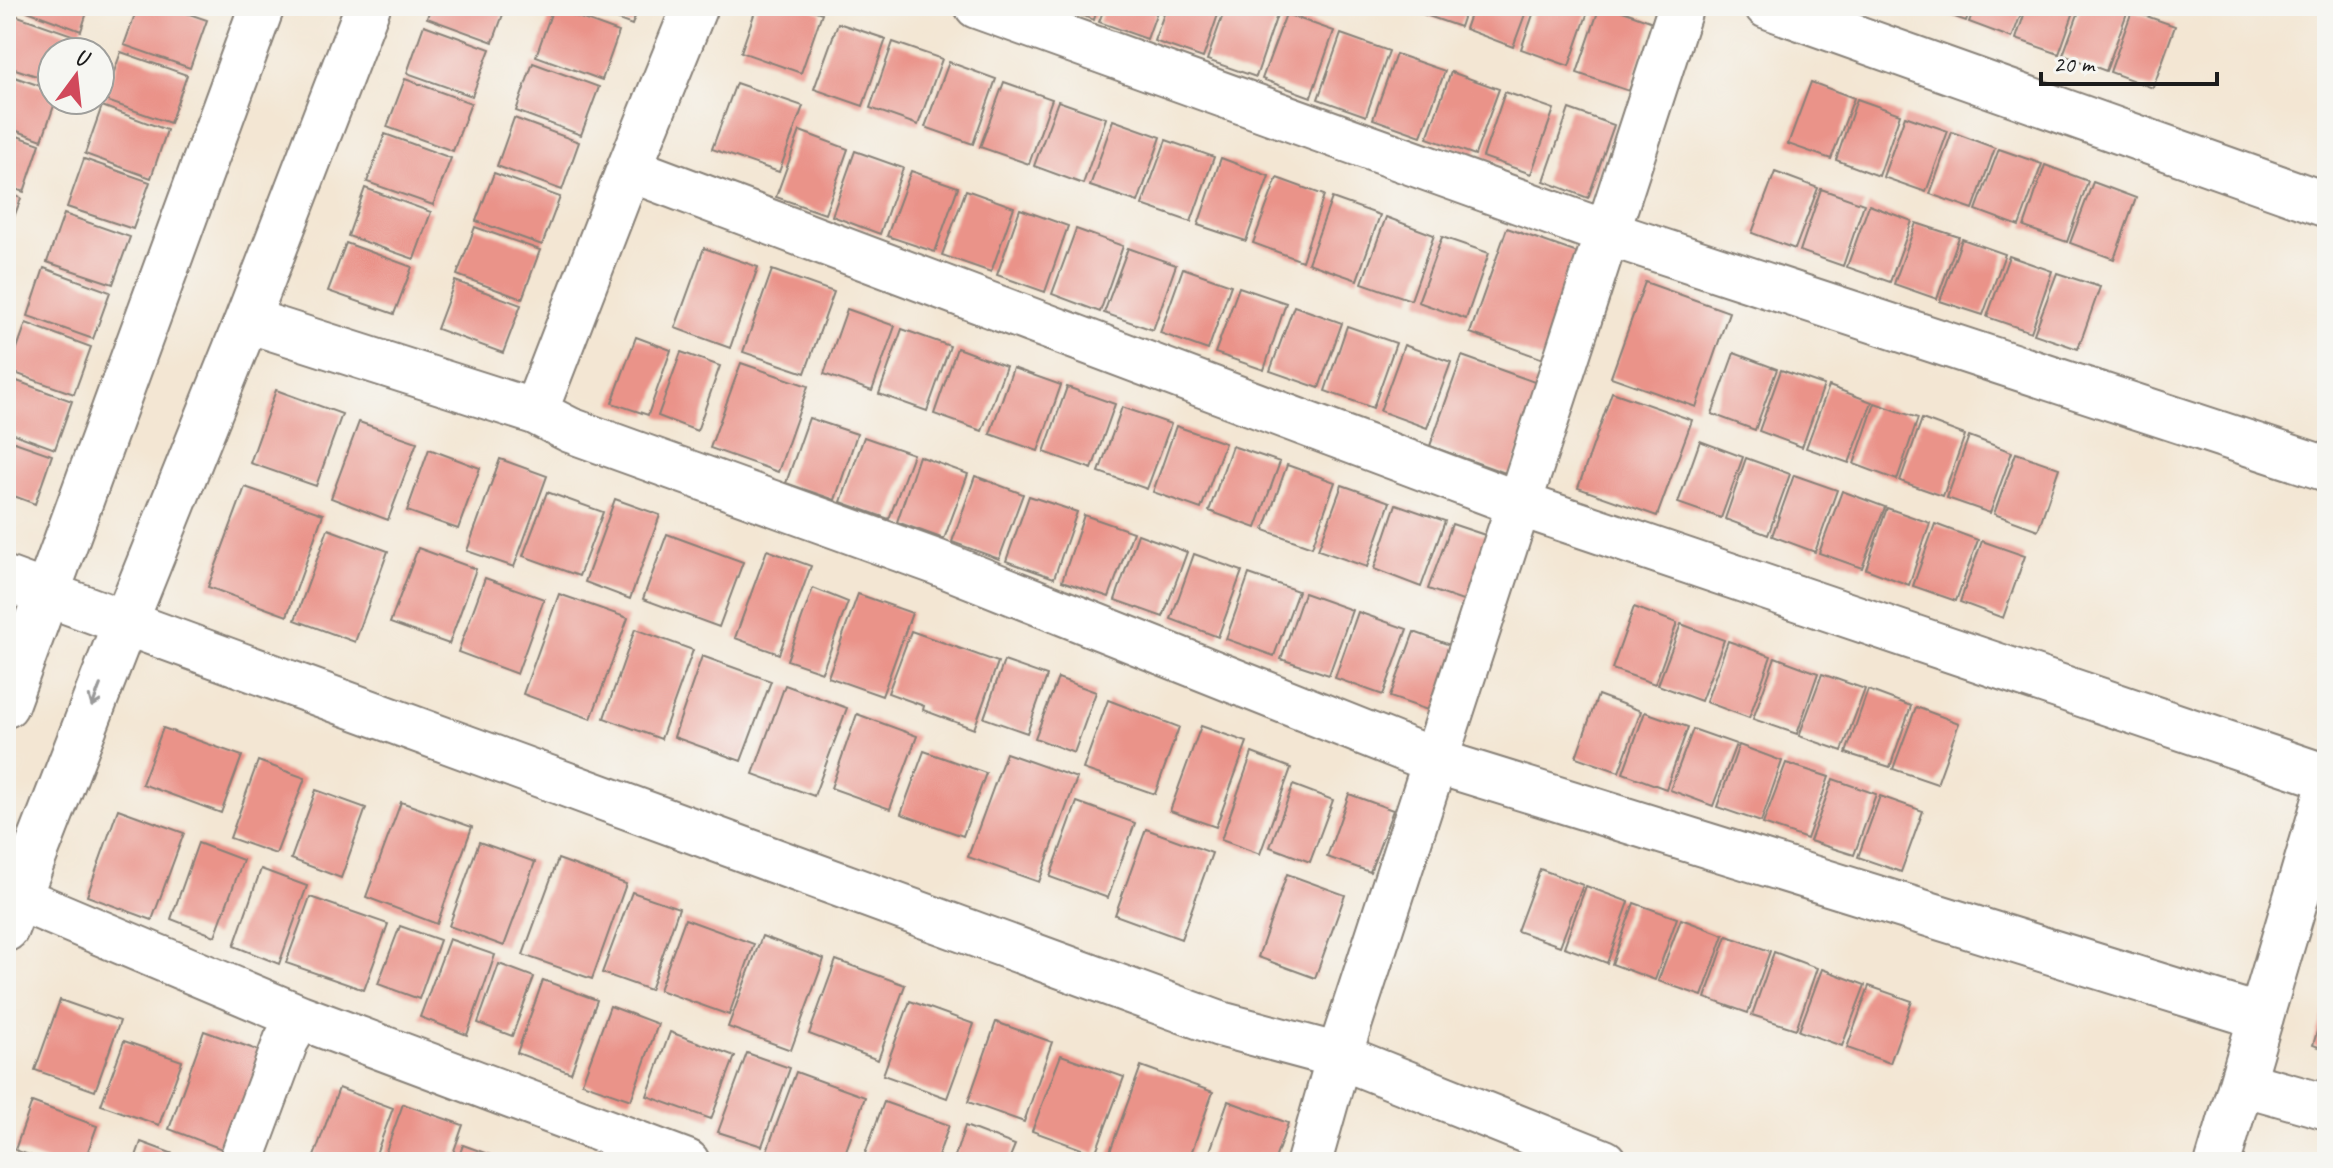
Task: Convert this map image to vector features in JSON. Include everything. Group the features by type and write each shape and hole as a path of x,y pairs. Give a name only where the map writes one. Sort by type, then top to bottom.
{"street":[{"path":"6,705 26,586 262,6"},
{"path":"368,6 12,913 687,1162"},
{"path":"535,412 695,6"},
{"path":"977,6 1607,233 2327,469"},
{"path":"1309,1162 1339,1056 1681,6"},
{"path":"1767,6 2327,205"},
{"path":"629,169 1519,504 2327,777"},
{"path":"247,320 535,412 570,430 936,562 1435,761 2261,1017"},
{"path":"26,586 1220,1024 1339,1056 1604,1162"},
{"path":"2218,1162 2327,793"},
{"path":"241,1162 286,1041 300,1017"},
{"path":"2242,1083 2327,1107"}],"building":[{"path":"14,6 89,6 81,31"},
{"path":"138,6 166,6 207,20 190,68 124,45"},
{"path":"431,6 506,6 493,42 427,18"},
{"path":"581,6 639,6 632,25"},
{"path":"757,6 801,6 822,13 801,73 741,52"},
{"path":"1056,6 1098,6 1094,20"},
{"path":"1105,6 1159,6 1147,39 1099,22"},
{"path":"1167,6 1221,6 1203,58 1154,41"},
{"path":"1226,6 1262,6 1278,12 1256,77 1207,60"},
{"path":"1412,6 1467,6 1460,27 1411,10"},
{"path":"1473,6 1528,6 1513,47 1465,29"},
{"path":"1536,6 1590,6 1569,66 1521,49"},
{"path":"1600,6 1609,6 1653,22 1629,91 1577,73"},
{"path":"1924,6 1971,6 1966,21"},
{"path":"1975,6 2024,6 2012,38 1969,22"},
{"path":"2027,6 2076,6 2059,54 2016,39"},
{"path":"2081,6 2118,6 2128,10 2106,71 2063,55"},
{"path":"553,8 619,32 602,80 536,56"},
{"path":"2132,11 2175,26 2153,88 2110,72"},
{"path":"12,14 75,36 36,36 36,76 6,66 6,31"},
{"path":"1286,14 1334,31 1311,97 1262,79"},
{"path":"838,23 886,39 863,106 814,89"},
{"path":"424,25 490,49 472,96 407,73"},
{"path":"1341,34 1389,51 1366,116 1318,99"},
{"path":"893,42 942,59 918,125 870,108"},
{"path":"121,52 187,75 170,123 116,104 116,66"},
{"path":"1396,54 1445,71 1421,136 1373,119"},
{"path":"949,62 996,79 973,144 925,127"},
{"path":"533,63 599,87 581,135 516,111"},
{"path":"1451,72 1499,89 1475,155 1427,138"},
{"path":"6,74 36,84 36,116 50,116 42,140 6,127"},
{"path":"405,79 471,103 453,151 387,127"},
{"path":"1004,82 1052,99 1029,164 980,147"},
{"path":"1811,82 1854,98 1831,159 1788,144"},
{"path":"736,83 803,106 779,172 712,149"},
{"path":"1505,92 1554,109 1531,174 1483,157"},
{"path":"1857,99 1900,114 1879,176 1836,160"},
{"path":"1058,101 1106,118 1083,184 1034,166"},
{"path":"1569,109 1614,125 1588,198 1544,181"},
{"path":"116,111 167,130 151,178 85,154 98,116 116,116"},
{"path":"1905,116 1948,131 1926,192 1883,177"},
{"path":"514,118 579,142 562,190 497,166"},
{"path":"1113,120 1161,137 1138,202 1090,186"},
{"path":"800,131 848,149 825,214 776,197"},
{"path":"6,132 40,144 24,192 6,186"},
{"path":"1952,132 1995,148 1973,209 1930,194"},
{"path":"385,134 451,158 433,205 367,182"},
{"path":"1166,140 1214,157 1191,222 1142,205"},
{"path":"1999,149 2042,164 2019,226 1976,210"},
{"path":"855,151 903,168 880,234 832,216"},
{"path":"1221,158 1269,176 1246,241 1198,225"},
{"path":"84,159 150,182 133,229 67,207"},
{"path":"2045,165 2088,181 2067,242 2024,227"},
{"path":"911,171 958,187 935,252 887,236"},
{"path":"1775,172 1818,188 1795,249 1752,233"},
{"path":"494,173 560,197 542,245 476,221"},
{"path":"1277,178 1324,195 1302,261 1253,243"},
{"path":"2093,182 2136,198 2114,259 2070,243"},
{"path":"365,188 431,212 414,259 348,236"},
{"path":"1821,189 1864,204 1843,266 1800,251"},
{"path":"966,190 1014,207 991,272 942,255"},
{"path":"6,193 21,198 6,239"},
{"path":"1332,198 1380,215 1357,280 1308,263"},
{"path":"1869,205 1912,221 1890,282 1847,267"},
{"path":"1020,209 1068,226 1045,292 997,275"},
{"path":"64,214 130,237 113,284 47,262"},
{"path":"1386,217 1434,235 1411,300 1362,283"},
{"path":"1916,223 1959,237 1937,299 1894,284"},
{"path":"475,227 540,250 522,299 457,275"},
{"path":"1507,228 1586,256 1549,361 1470,333"},
{"path":"1076,229 1123,246 1100,312 1052,294"},
{"path":"1442,237 1489,253 1466,319 1418,302"},
{"path":"1962,239 2005,254 1983,315 1940,301"},
{"path":"346,243 412,267 394,314 328,291"},
{"path":"704,248 758,267 730,348 675,328"},
{"path":"1128,248 1176,265 1153,330 1104,313"},
{"path":"2009,256 2052,271 2031,332 1987,317"},
{"path":"44,268 110,292 93,339 28,316"},
{"path":"1183,268 1231,285 1208,350 1160,333"},
{"path":"772,270 834,292 805,373 743,352"},
{"path":"2057,273 2100,287 2078,349 2034,334"},
{"path":"455,281 521,305 503,353 437,329"},
{"path":"1645,282 1729,312 1696,407 1611,377"},
{"path":"1239,287 1286,303 1264,370 1215,353"},
{"path":"1294,306 1342,323 1319,388 1270,371"},
{"path":"847,309 895,326 872,391 824,374"},
{"path":"26,323 91,347 74,394 9,371"},
{"path":"1347,326 1396,343 1373,408 1325,391"},
{"path":"902,329 950,346 927,411 879,394"},
{"path":"636,337 671,350 648,415 612,403"},
{"path":"1404,345 1451,362 1427,428 1380,411"},
{"path":"957,348 1006,366 982,431 934,414"},
{"path":"681,352 720,366 697,431 658,416"},
{"path":"1734,353 1777,369 1755,430 1712,414"},
{"path":"1462,356 1543,385 1511,475 1430,446"},
{"path":"741,363 808,386 778,472 710,448"},
{"path":"1013,368 1061,385 1038,451 990,434"},
{"path":"1781,370 1824,385 1802,447 1759,431"},
{"path":"6,377 72,401 55,449 6,431"},
{"path":"1829,386 1872,402 1849,463 1806,448"},
{"path":"1067,387 1115,404 1092,469 1044,452"},
{"path":"276,390 342,414 316,486 250,463"},
{"path":"1612,392 1692,420 1657,516 1578,488"},
{"path":"1875,403 1918,418 1897,480 1854,464"},
{"path":"1122,407 1171,424 1147,489 1099,472"},
{"path":"809,418 857,434 835,500 786,483"},
{"path":"1922,419 1965,435 1943,496 1900,481"},
{"path":"359,422 417,442 388,520 331,498"},
{"path":"1176,426 1225,443 1201,509 1153,492"},
{"path":"1969,436 2012,452 1990,513 1947,498"},
{"path":"864,437 913,454 889,519 841,502"},
{"path":"6,439 52,455 35,504 6,493"},
{"path":"1700,441 1743,457 1721,518 1678,503"},
{"path":"1232,446 1280,462 1256,528 1209,511"},
{"path":"429,449 480,468 458,529 407,511"},
{"path":"2016,453 2059,468 2038,530 1994,514"},
{"path":"919,456 968,474 944,539 897,522"},
{"path":"1746,458 1790,474 1768,535 1725,519"},
{"path":"500,459 547,476 514,567 467,551"},
{"path":"1287,465 1335,482 1312,547 1264,530"},
{"path":"1794,475 1837,490 1815,552 1772,536"},
{"path":"975,476 1023,494 999,559 952,542"},
{"path":"1342,485 1390,502 1367,567 1318,550"},
{"path":"245,487 323,514 287,616 208,587"},
{"path":"1842,491 1885,507 1862,568 1819,553"},
{"path":"547,492 603,512 579,576 523,556"},
{"path":"1029,496 1077,512 1054,578 1006,561"},
{"path":"615,499 660,515 630,599 585,582"},
{"path":"1396,504 1445,521 1421,587 1374,569"},
{"path":"1887,508 1930,523 1909,585 1866,569"},
{"path":"1084,515 1133,532 1109,597 1062,581"},
{"path":"1452,524 1500,540 1477,606 1428,589"},
{"path":"1935,524 1978,540 1956,601 1913,586"},
{"path":"328,529 388,551 355,642 295,620"},
{"path":"667,534 743,562 719,627 643,599"},
{"path":"1138,534 1187,552 1163,617 1115,600"},
{"path":"1982,541 2025,556 2003,618 1960,602"},
{"path":"418,548 476,569 449,644 390,623"},
{"path":"767,550 811,566 779,654 735,638"},
{"path":"1194,554 1242,571 1218,637 1171,619"},
{"path":"1249,574 1298,591 1274,656 1226,639"},
{"path":"485,578 544,599 517,674 458,652"},
{"path":"813,588 848,602 822,672 787,660"},
{"path":"1304,593 1352,610 1329,675 1281,659"},
{"path":"559,594 628,618 591,719 523,694"},
{"path":"858,594 912,613 882,696 828,677"},
{"path":"1634,607 1677,623 1655,684 1612,669"},
{"path":"1358,612 1407,629 1383,695 1335,678"},
{"path":"1681,624 1724,640 1701,701 1658,685"},
{"path":"635,629 693,650 661,739 604,718"},
{"path":"911,631 998,662 974,729 888,693"},
{"path":"1414,632 1461,649 1439,714 1390,697"},
{"path":"1728,641 1771,656 1749,718 1706,702"},
{"path":"702,656 771,681 741,761 674,737"},
{"path":"1775,657 1818,673 1797,734 1753,719"},
{"path":"1004,661 1047,676 1027,733 984,718"},
{"path":"1822,674 1865,689 1842,751 1799,736"},
{"path":"1058,678 1096,692 1074,753 1035,738"},
{"path":"785,685 847,708 814,796 753,774"},
{"path":"1868,690 1911,706 1890,767 1846,753"},
{"path":"1598,695 1641,711 1619,772 1576,757"},
{"path":"1108,700 1179,727 1155,794 1083,769"},
{"path":"1916,707 1959,723 1937,784 1893,769"},
{"path":"1645,712 1688,727 1666,789 1623,773"},
{"path":"857,714 917,736 890,809 831,788"},
{"path":"1201,726 1247,742 1216,827 1170,811"},
{"path":"163,728 242,756 221,813 142,784"},
{"path":"1693,729 1736,744 1713,806 1670,790"},
{"path":"1739,745 1782,761 1761,822 1717,807"},
{"path":"924,751 986,773 963,836 901,814"},
{"path":"1006,753 1077,778 1039,882 968,857"},
{"path":"1252,753 1291,768 1260,854 1221,840"},
{"path":"258,761 305,778 276,854 230,838"},
{"path":"1786,763 1829,777 1807,839 1763,824"},
{"path":"1833,779 1876,794 1854,855 1810,841"},
{"path":"1293,785 1333,800 1310,862 1270,847"},
{"path":"316,790 366,808 341,878 291,859"},
{"path":"1349,794 1393,810 1370,872 1327,857"},
{"path":"1880,796 1923,811 1901,872 1858,857"},
{"path":"401,802 472,827 437,924 366,897"},
{"path":"1077,802 1135,823 1108,898 1050,877"},
{"path":"118,809 184,833 152,920 87,896"},
{"path":"1146,829 1212,853 1181,939 1115,915"},
{"path":"479,842 535,862 504,946 449,926"},
{"path":"198,843 243,860 215,936 171,919"},
{"path":"558,859 626,884 592,979 523,955"},
{"path":"261,869 307,886 279,964 234,946"},
{"path":"1540,869 1583,885 1560,946 1517,931"},
{"path":"1287,874 1345,895 1315,978 1258,957"},
{"path":"1586,886 1629,902 1607,963 1564,947"},
{"path":"632,892 679,908 650,990 602,973"},
{"path":"310,897 388,924 364,990 286,963"},
{"path":"1634,903 1677,918 1655,980 1612,964"},
{"path":"685,919 754,944 729,1015 659,990"},
{"path":"1681,919 1724,935 1702,996 1658,981"},
{"path":"400,926 440,940 419,999 378,984"},
{"path":"762,936 824,959 791,1050 728,1027"},
{"path":"1727,936 1770,951 1748,1013 1705,998"},
{"path":"449,939 495,955 467,1035 420,1017"},
{"path":"1774,952 1817,968 1796,1029 1752,1015"},
{"path":"836,960 905,985 878,1060 809,1034"},
{"path":"499,964 534,977 512,1036 478,1023"},
{"path":"1822,969 1865,985 1842,1046 1799,1031"},
{"path":"543,980 597,1000 571,1073 517,1053"},
{"path":"1869,986 1912,1001 1890,1063 1847,1048"},
{"path":"60,1000 120,1021 95,1091 35,1070"},
{"path":"910,1001 974,1024 947,1098 883,1075"},
{"path":"2327,1002 2327,1050 2313,1045"},
{"path":"610,1006 658,1024 631,1100 582,1083"},
{"path":"996,1022 1052,1042 1024,1122 968,1102"},
{"path":"204,1031 271,1055 235,1154 169,1129"},
{"path":"670,1032 735,1056 711,1119 647,1096"},
{"path":"124,1041 182,1061 159,1125 101,1105"},
{"path":"747,1053 790,1068 762,1146 718,1132"},
{"path":"1061,1055 1124,1077 1095,1154 1032,1131"},
{"path":"1141,1066 1213,1092 1188,1162 1123,1162 1108,1157"},
{"path":"796,1072 865,1097 842,1162 782,1162 765,1156"},
{"path":"339,1088 393,1108 373,1162 312,1162"},
{"path":"1228,1101 1288,1123 1274,1162 1206,1162"},
{"path":"32,1102 97,1126 84,1162 48,1162 15,1150"},
{"path":"884,1102 949,1125 936,1162 862,1162"},
{"path":"403,1104 463,1125 450,1162 382,1162"},
{"path":"965,1126 1015,1145 1008,1162 953,1162"},
{"path":"141,1142 195,1162 134,1162"},
{"path":"463,1145 499,1158 497,1162 457,1162"}]}
